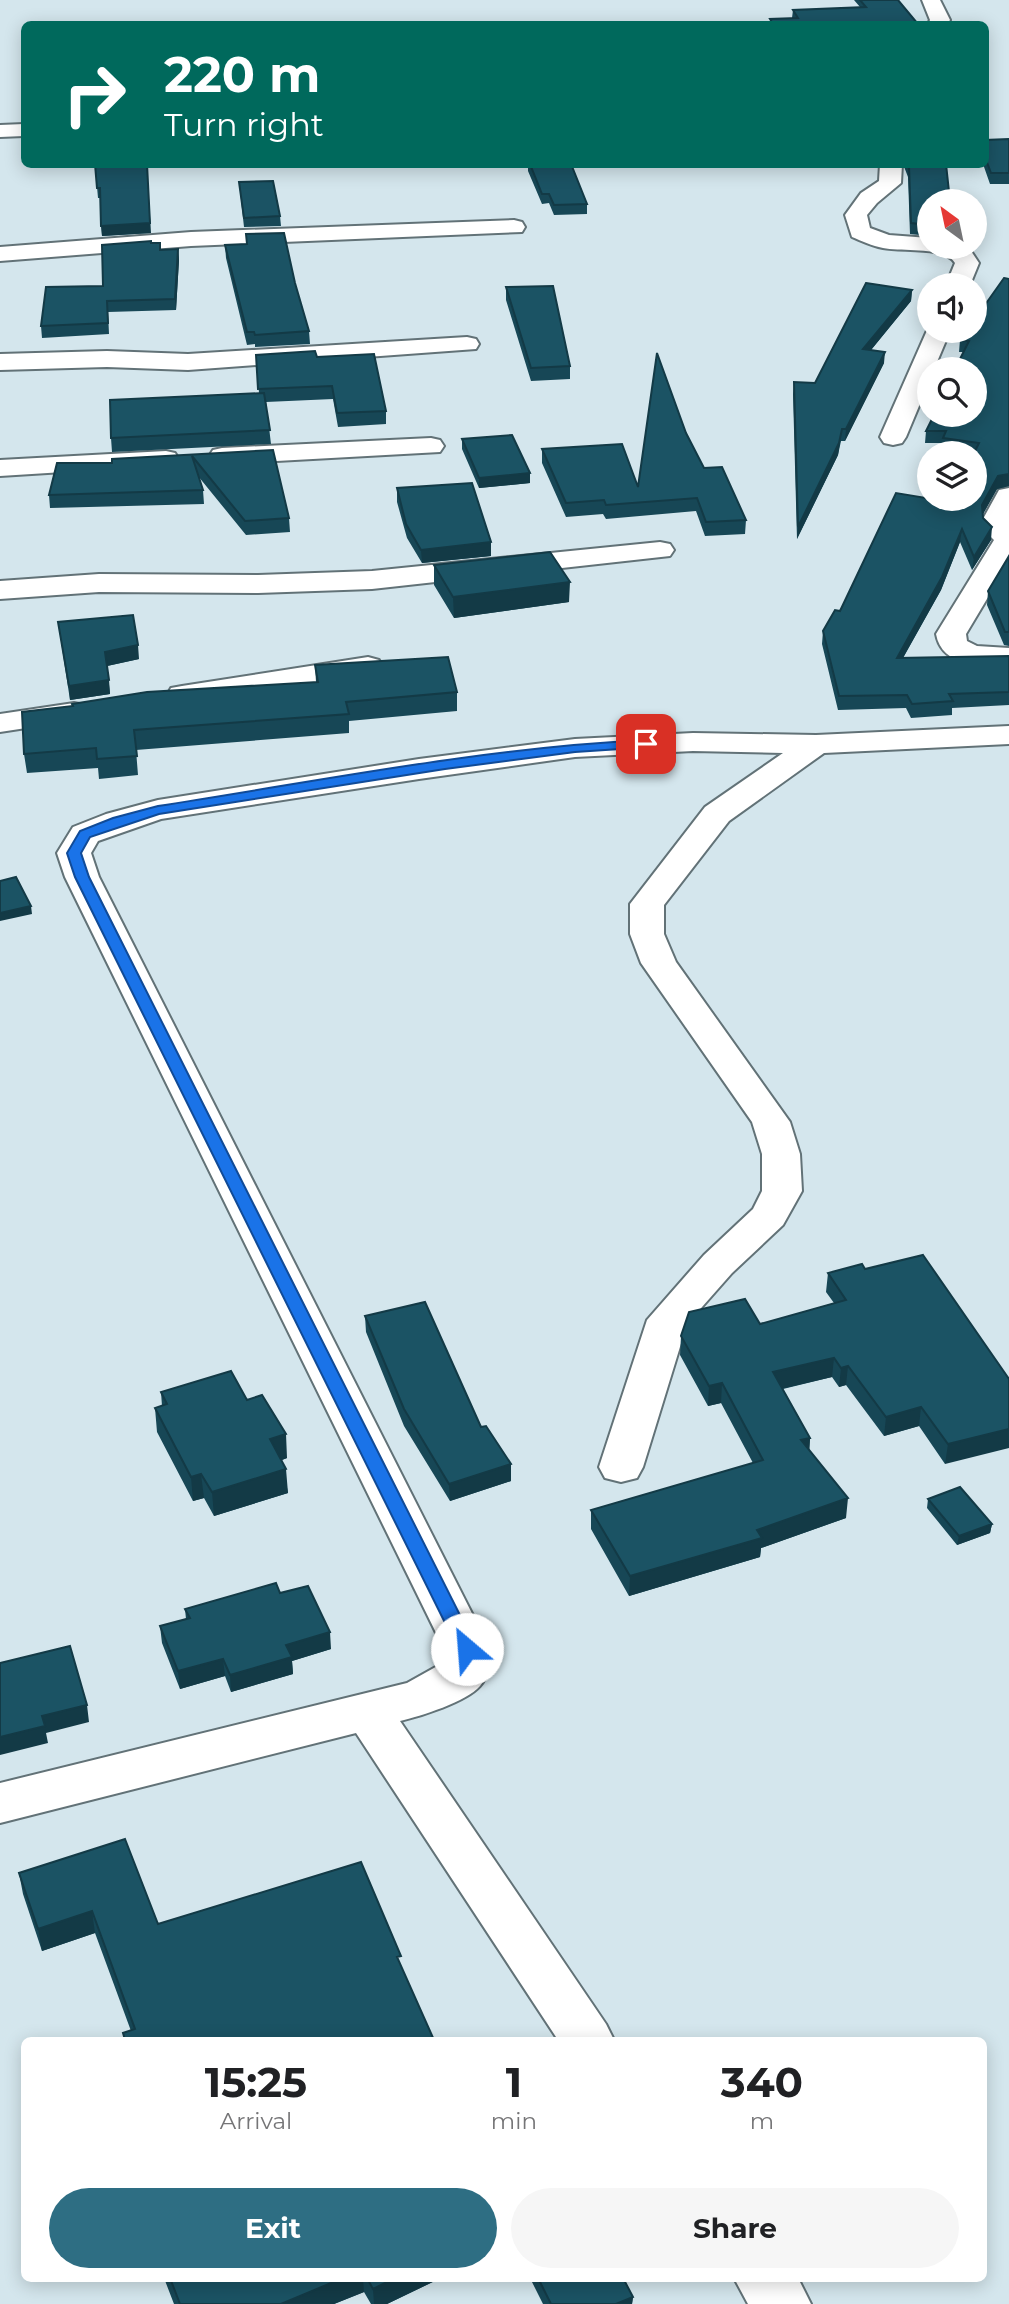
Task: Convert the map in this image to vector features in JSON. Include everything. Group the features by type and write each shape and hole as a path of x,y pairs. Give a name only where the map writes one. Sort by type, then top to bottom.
{"street":[{"path":"931,0 939,21"},
{"path":"0,131 21,130"},
{"path":"891,168 890,183 869,198 856,215 860,232 885,242 917,244"},
{"path":"0,254 191,239 514,227"},
{"path":"893,437 933,343"},
{"path":"0,362 107,359 188,362 467,344"},
{"path":"0,468 431,446"},
{"path":"1009,496 997,519 998,528 1009,538 951,634 953,645 970,655 1009,657"},
{"path":"0,590 99,583 258,584 372,580 660,550"},
{"path":"150,700 383,663"},
{"path":"0,723 96,708"},
{"path":"0,1803 420,1698 463,1674 467,1649 89,890 74,853 85,834 158,810 419,769 575,748 693,742 816,744 1009,735"},
{"path":"621,1467 668,1320 718,1264 769,1216 782,1191 781,1154 771,1122 659,963 647,934 647,904 717,814 816,744"},
{"path":"367,1711 585,2037"}],"building":[{"path":"860,0 898,0 916,21 770,19 798,18 793,10 866,7"},
{"path":"1009,139 1009,173 991,173 989,140"},
{"path":"95,168 147,168 150,223 101,226 100,188 97,188"},
{"path":"532,168 573,168 587,204 554,205 549,194 542,194"},
{"path":"909,168 946,168 949,189 917,189 917,224 911,223"},
{"path":"273,181 280,216 244,218 239,182"},
{"path":"284,233 309,331 255,335 254,332 247,332 225,245 247,244 246,234"},
{"path":"151,241 160,243 160,250 178,249 175,299 107,301 108,323 41,326 46,287 103,286 102,245"},
{"path":"1004,278 1009,279 1009,474 998,476 987,496 987,441 943,438 946,431 926,431 928,427 987,427 987,357 961,357 968,343 987,343 987,302"},
{"path":"866,283 912,290 863,349 885,352 846,429 842,429 839,443 798,527 794,382 815,383"},
{"path":"553,286 570,366 531,368 506,287"},
{"path":"315,351 317,357 374,354 386,411 337,413 332,386 258,389 256,355"},
{"path":"657,353 686,433 704,468 722,467 746,520 706,522 697,498 606,505 604,500 566,503 542,449 622,444 638,487"},
{"path":"264,393 270,430 111,438 110,400"},
{"path":"512,435 530,473 479,478 462,439"},
{"path":"273,450 289,518 245,521 192,456 203,490 49,495 57,463 112,463 112,459"},
{"path":"472,483 491,542 421,550 406,524 397,488"},
{"path":"896,493 917,496 917,511 982,511 983,518 992,527 974,557 962,529 942,577 897,658 1009,656 1009,692 949,694 953,701 912,704 907,695 839,696 823,631 835,610 840,611"},
{"path":"550,552 570,582 453,597 434,565"},
{"path":"1009,556 1009,632 1005,632 988,591"},
{"path":"133,615 138,645 105,652 109,680 69,686 58,622"},
{"path":"448,657 457,692 346,702 349,714 134,730 137,756 97,759 96,748 24,754 22,712 73,706 72,704 147,692 318,682 315,665"},
{"path":"16,877 31,906 0,913 0,881"},
{"path":"923,1255 1009,1379 1009,1429 948,1444 921,1407 886,1417 848,1366 841,1368 834,1358 773,1372 810,1438 801,1440 848,1498 757,1530 762,1538 630,1576 591,1510 763,1460 722,1383 709,1386 681,1336 689,1312 745,1299 760,1324 846,1300 828,1273 862,1264 865,1269"},
{"path":"425,1302 481,1427 486,1426 511,1464 449,1484 404,1409 365,1316"},
{"path":"231,1371 247,1400 262,1395 286,1434 270,1439 286,1469 212,1492 201,1474 191,1477 155,1408 167,1404 161,1392"},
{"path":"960,1487 992,1524 959,1536 928,1499"},
{"path":"276,1583 280,1593 308,1586 330,1632 286,1645 292,1657 230,1675 223,1659 178,1671 160,1626 190,1618 185,1609"},
{"path":"70,1646 87,1705 42,1716 45,1726 0,1737 0,1663"},
{"path":"125,1839 158,1924 361,1862 401,1956 397,1957 433,2037 124,2037 123,2033 135,2029 92,1911 38,1929 19,1873"},
{"path":"172,2282 333,2282 281,2304 180,2304"},
{"path":"369,2282 387,2282 373,2289"},
{"path":"540,2282 625,2282 633,2297 616,2304 551,2304"}],"route":[{"path":"467,1649 82,877 74,853 85,834 158,810 445,765 575,748 646,744"}]}
